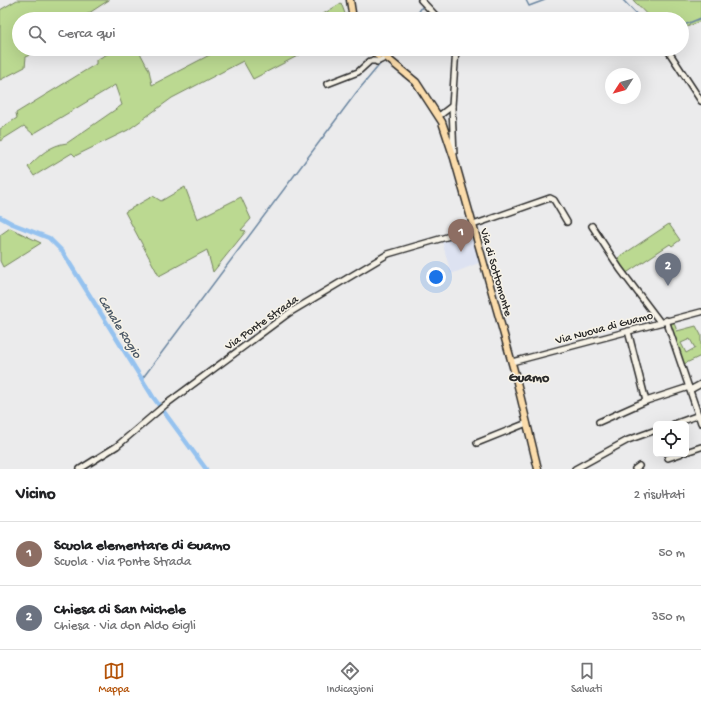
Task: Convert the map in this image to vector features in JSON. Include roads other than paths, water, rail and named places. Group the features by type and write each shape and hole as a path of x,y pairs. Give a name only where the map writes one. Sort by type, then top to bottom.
{"main road":[{"path":"350,0 352,12"},
{"name":"Via di Sottomonte","path":"375,56 378,61 419,88"},
{"name":"Via di Sottomonte","path":"385,56 410,76 442,122 454,158 512,362 538,469"}],"street":[{"path":"421,0 432,12"},
{"path":"454,158 452,106 456,56"},
{"path":"672,56 701,101"},
{"path":"327,84 358,72 370,61 378,61"},
{"path":"438,116 452,106"},
{"path":"442,122 452,116"},
{"name":"Via Ponte Strada","path":"80,469 117,446 157,411 289,314 376,261 399,251 473,227 550,198 554,200 567,222"},
{"path":"592,226 620,269 660,322"},
{"name":"Via Nuova di Guamo","path":"512,362 666,320 701,312"},
{"path":"666,320 701,423"},
{"path":"628,331 646,401"},
{"path":"599,422 646,401 690,389 701,384"},
{"path":"683,421 699,416"},
{"path":"477,443 526,423"},
{"path":"575,469 628,440 653,431"},
{"path":"689,451 701,447"}],"waterway":[{"path":"526,0 529,6 545,0"},
{"path":"623,0 634,12"},
{"path":"419,12 422,7"},
{"path":"689,23 701,18"},
{"path":"142,379 356,93 381,63"},
{"name":"Canale Rogio","path":"0,217 13,224 49,238 62,251 153,397 206,469"}],"place":[{"name":"Scuola elementare di Guamo","path":"461,252"},
{"name":"Chiesa di San Michele","path":"668,286"}],"district":[{"name":"Guamo","path":"529,376"}]}
